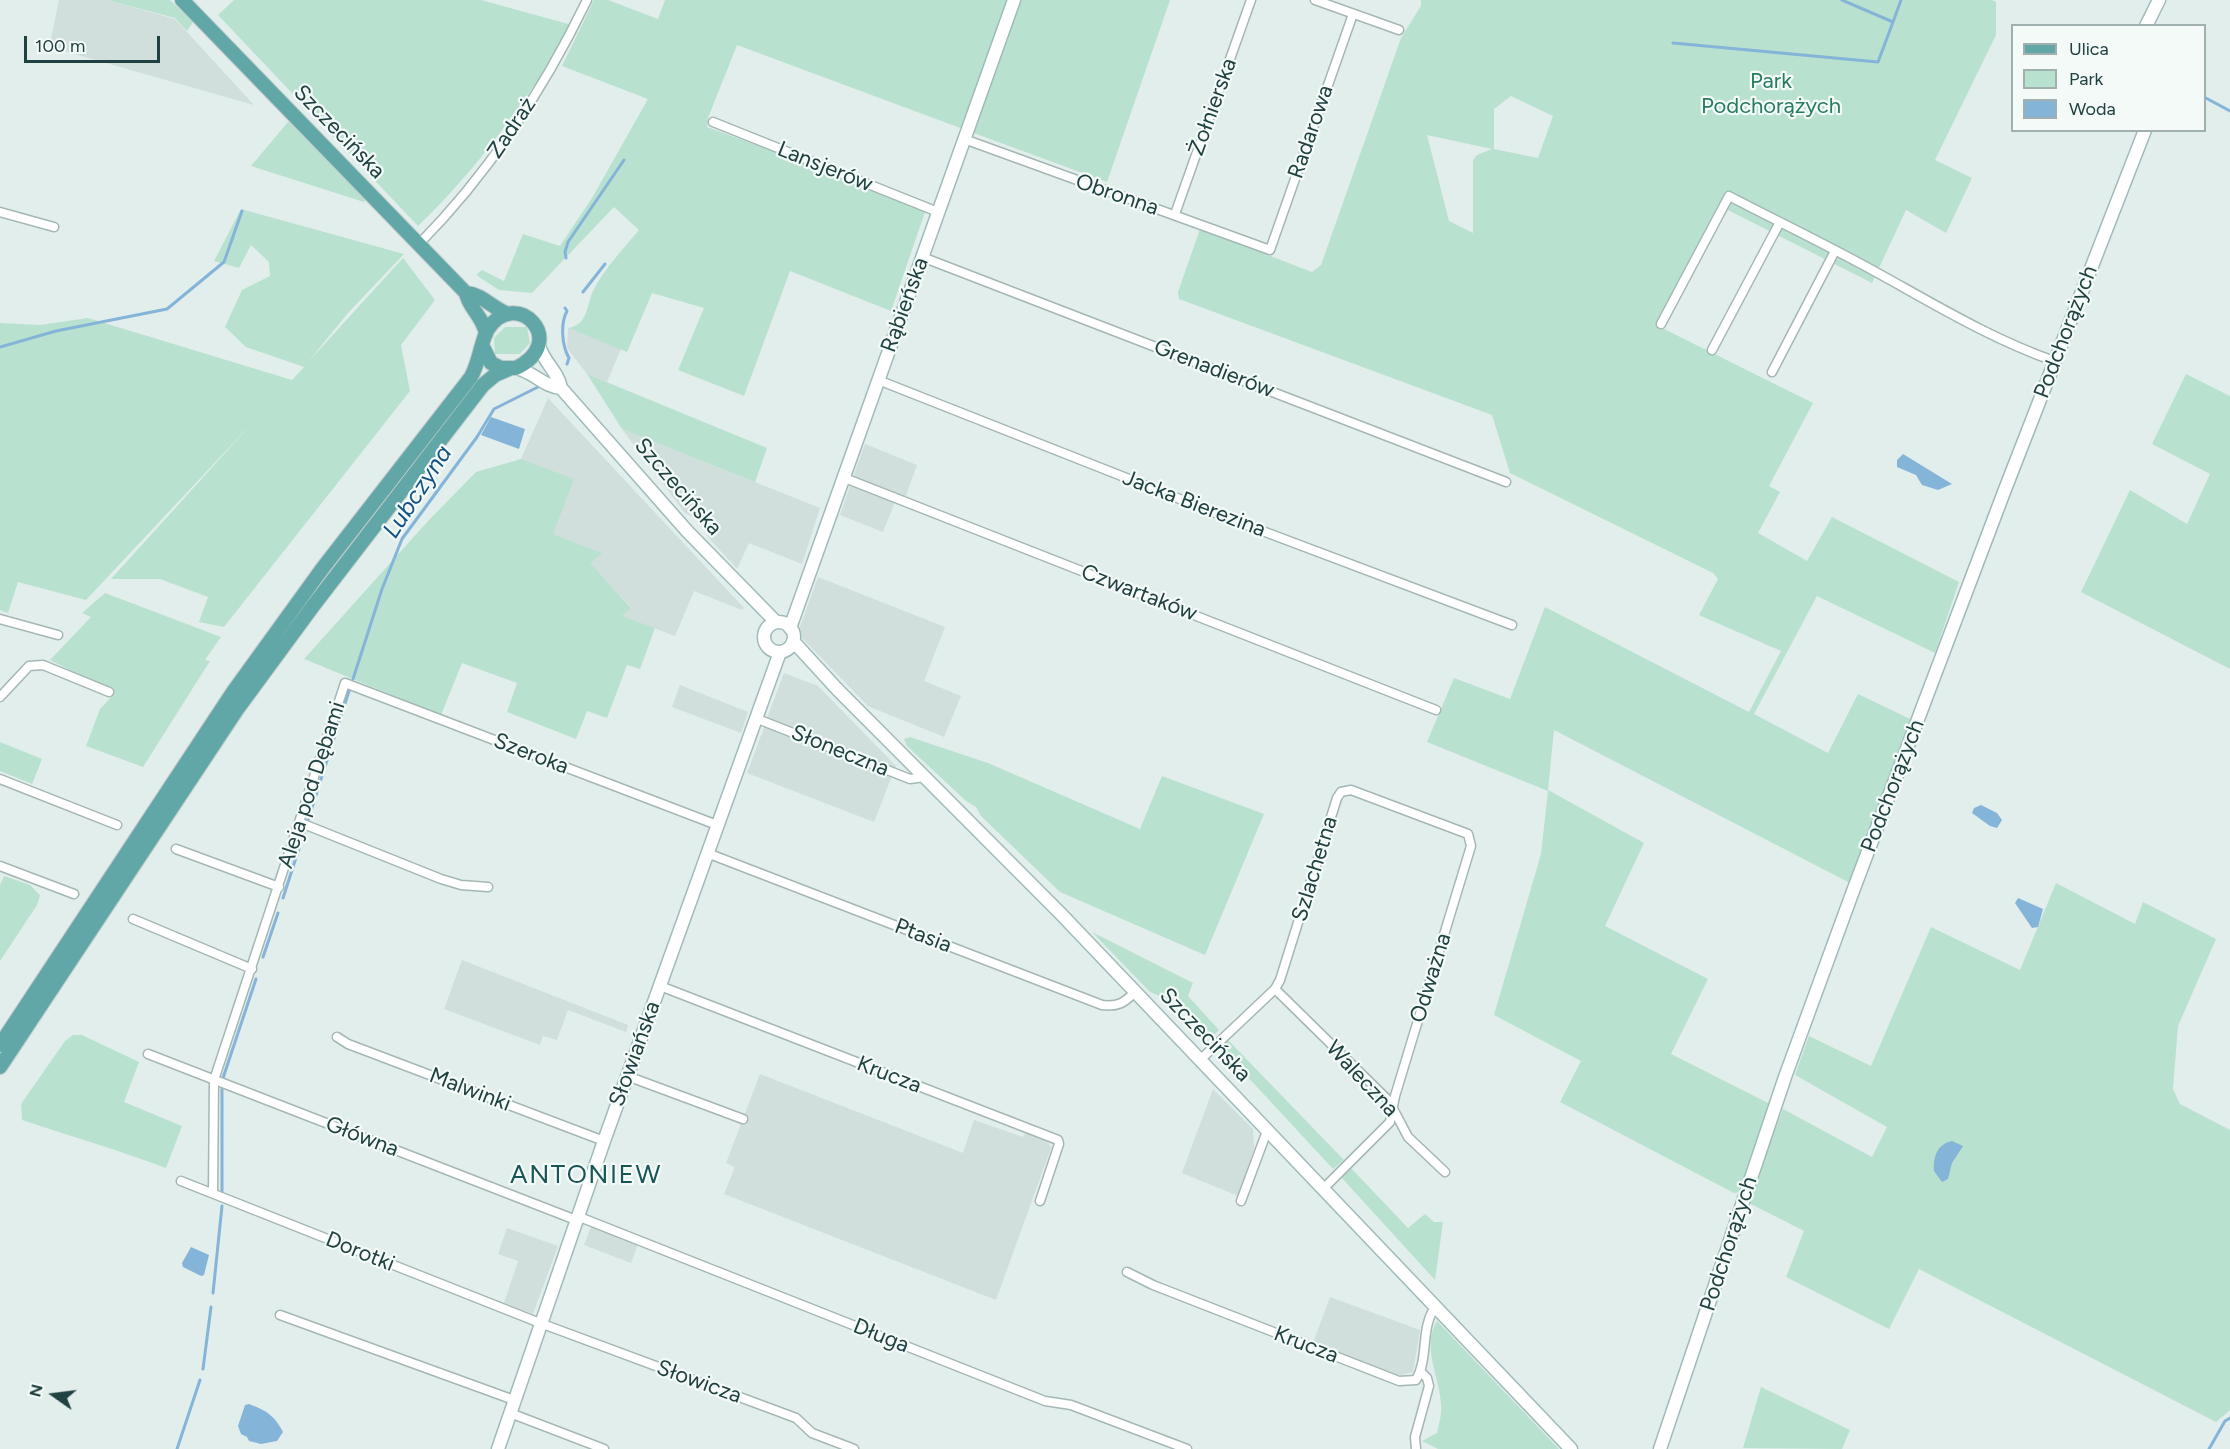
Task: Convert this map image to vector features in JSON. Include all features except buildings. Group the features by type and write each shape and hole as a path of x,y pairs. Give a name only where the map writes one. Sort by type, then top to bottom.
{"main road":[{"name":"Szczecińska","path":"182,0 466,293 469,305 483,322 484,340"},
{"name":"Szczecińska","path":"466,293 478,295 491,306 508,314"},
{"path":"0,1045 233,692 322,569 471,377 484,340 496,320 508,314 532,319 539,333 538,345 532,356 512,369 495,375 483,385 275,657 170,807 0,1067"},
{"path":"484,340 491,363 512,369"}],"street":[{"name":"Zadraż","path":"419,244 456,205 498,150 544,80 587,0"},
{"name":"Rąbieńska","path":"779,625 795,609 1014,0"},
{"name":"Żołnierska","path":"1175,214 1251,0"},
{"path":"1315,0 1399,30"},
{"path":"2147,24 2159,0"},
{"name":"Radarowa","path":"1270,250 1353,14"},
{"name":"Lansjerów","path":"712,122 938,212"},
{"name":"Podchorążych","path":"1660,1449 1819,984 2054,361 2144,132"},
{"name":"Obronna","path":"964,139 1063,177 1175,214 1270,250"},
{"path":"1661,324 1729,196 2012,346 2054,361"},
{"path":"0,212 54,227"},
{"path":"1712,350 1780,222"},
{"path":"1772,372 1834,251"},
{"name":"Grenadierów","path":"922,257 1506,482"},
{"name":"Szczecińska","path":"538,345 544,360 560,379 561,388 764,613 779,625"},
{"name":"Szczecińska","path":"512,369 532,373 549,386 561,388"},
{"name":"Jacka Bierezina","path":"878,380 1228,518 1512,625"},
{"name":"Czwartaków","path":"842,477 1436,710"},
{"path":"0,619 58,635"},
{"path":"779,625 764,640 782,650"},
{"path":"779,625 782,650"},
{"name":"Szczecińska","path":"782,650 803,654 1135,992 1571,1449"},
{"name":"Słowiańska","path":"498,1449 627,1076 782,650"},
{"path":"0,697 29,666 43,665 109,692"},
{"name":"Aleja pod Dębami","path":"213,1193 214,1080 345,683"},
{"name":"Szeroka","path":"345,683 717,825"},
{"name":"Słoneczna","path":"756,718 910,779 924,777"},
{"path":"0,779 117,825"},
{"name":"Szlachetna","path":"1200,1060 1275,989 1283,975 1337,798 1345,789 1468,834 1471,846"},
{"path":"300,823 441,879 461,885 488,887"},
{"name":"Odważna","path":"1393,1111 1395,1096 1471,846"},
{"name":"Aleja pod Dębami","path":"176,849 279,887"},
{"name":"Ptasia","path":"707,853 1102,1005 1113,1007 1124,1003 1135,992"},
{"path":"0,866 74,894"},
{"path":"133,920 252,969"},
{"name":"Krucza","path":"660,986 1058,1140 1059,1144 1040,1202"},
{"name":"Waleczna","path":"1275,989 1389,1101 1408,1137 1445,1172"},
{"name":"Malwinki","path":"337,1037 348,1044 604,1141"},
{"name":"Główna","path":"148,1054 577,1218"},
{"path":"627,1076 743,1119"},
{"path":"1323,1189 1387,1127 1393,1111"},
{"path":"1241,1201 1267,1131"},
{"name":"Dorotki","path":"180,1181 540,1323"},
{"name":"Długa","path":"577,1218 1046,1401 1071,1405 1187,1449"},
{"name":"Krucza","path":"1127,1272 1153,1285 1399,1381 1416,1380 1421,1372"},
{"path":"1416,1449 1415,1437 1429,1386 1427,1378 1421,1372 1428,1322 1435,1307"},
{"path":"280,1315 512,1406 604,1449"},
{"name":"Słowicza","path":"540,1323 796,1418 812,1433 854,1449"}],"shaded area":[{"path":"59,0 107,0 175,19 254,105 53,48 51,39"},
{"path":"568,328 621,349 607,382 587,374 567,348"},
{"path":"548,398 744,608 742,610 694,591 675,636 622,616 631,607 589,563 601,553 553,534 521,459"},
{"path":"622,429 820,508 802,564 749,543 737,569 707,536 712,529 684,512"},
{"path":"865,444 917,465 905,498 853,477"},
{"path":"850,486 895,502 883,532 840,515"},
{"path":"818,577 945,627 924,681 961,696 944,737 868,706 800,636 798,632"},
{"path":"784,673 818,686 896,766 895,770 767,718"},
{"path":"680,685 748,712 741,733 672,707"},
{"path":"765,725 892,776 874,822 747,773"},
{"path":"462,960 628,1025 626,1032 568,1010 557,1040 543,1036 540,1045 444,1009"},
{"path":"760,1074 963,1153 974,1120 1023,1137 1025,1133 1048,1142 1051,1148 996,1300 724,1194 735,1167 726,1163"},
{"path":"1213,1089 1253,1129 1254,1148 1238,1196 1182,1173"},
{"path":"591,1227 638,1244 631,1263 584,1245"},
{"path":"507,1228 558,1246 533,1314 504,1303 518,1261 498,1254"},
{"path":"1330,1297 1420,1330 1413,1372 1396,1376 1313,1343"}],"green space":[{"path":"107,0 170,0 193,22 187,31 175,18"},
{"path":"234,0 481,0 572,25 502,131 461,181 418,226 218,15"},
{"path":"594,0 608,0 658,19 665,0 1010,0 963,129 737,45 708,118 707,127 828,171 925,212 891,311 790,271 744,396 678,370 704,308 652,293 627,352 568,328 580,323 598,281 639,230 614,207 532,293 499,290 476,275 482,270 504,281 523,234 560,246 592,198 648,99 562,66"},
{"path":"1018,0 1170,0 1107,182 971,132"},
{"name":"Park Podchorążych","path":"1421,0 1992,0 1996,2 1996,35 1935,160 1972,178 1946,233 1906,210 1872,283 1718,205 1656,325 1813,403 1769,486 1780,492 1758,533 1807,561 1832,517 1959,582 1935,653 1817,596 1754,714 1828,753 1858,694 1910,719 1850,883 1554,730 1548,790 1644,843 1605,926 1708,979 1671,1054 1772,1105 1740,1192 1734,1193 1560,1102 1581,1061 1494,1015 1541,854 1548,791 1427,742 1454,678 1510,699 1545,607 1749,712 1781,651 1699,615 1718,579 1713,573 1510,473 1492,415 1179,299 1178,292 1200,229 1312,272 1321,265 1401,38 1421,6","holes":["1511,96 1553,116 1538,158 1494,149 1494,109","1427,135 1492,149 1477,155 1473,160 1473,233 1449,221"]},
{"path":"288,122 293,123 366,199 364,202 251,166"},
{"path":"241,209 404,254 348,313 308,362 403,258 435,300 401,345 410,391 224,627 199,622 208,597 160,579 111,579 254,421 86,600 18,582 8,613 0,610 0,323 40,325 88,318 292,380 304,367 246,347 225,327 242,290 270,276 269,262 251,245 239,268 214,261"},
{"path":"505,327 527,327 530,343 520,354 495,354 494,338"},
{"path":"587,374 767,448 755,482 622,429"},
{"path":"2186,374 2230,396 2230,669 2081,592 2130,490 2187,524 2210,474 2152,444"},
{"path":"521,459 574,479 553,534 602,553 590,563 631,608 622,616 655,628 640,669 627,665 607,718 587,711 576,739 507,712 517,683 462,663 441,715 304,659 428,521 476,472"},
{"path":"105,593 221,637 205,660 210,661 143,767 86,746 100,709 115,693 50,660 91,617 82,613"},
{"path":"910,737 988,763 1140,829 1162,776 1264,814 1205,955 1060,892 981,816 976,807 966,801 907,746 904,739"},
{"path":"0,742 42,759 32,784 0,771"},
{"path":"4,876 30,885 40,895 37,905 0,961 0,885"},
{"path":"2056,883 2135,924 2143,902 2216,939 2178,1026 2173,1089 2180,1104 2230,1130 2230,1410 2216,1422 1919,1269 1889,1329 1786,1277 1804,1231 1747,1202 1783,1109 1872,1157 1887,1127 1795,1075 1809,1036 1871,1066 1931,927 2020,970"},
{"path":"1092,932 1193,983 1188,996 1219,1030 1211,1038 1178,1004 1150,992"},
{"path":"73,1035 82,1035 139,1062 124,1102 182,1126 166,1168 22,1120 21,1104 65,1041"},
{"path":"1228,1040 1344,1160 1333,1169 1220,1047"},
{"path":"1351,1168 1408,1228 1425,1214 1434,1222 1443,1222 1435,1280 1341,1177"},
{"path":"1437,1321 1559,1449 1438,1449 1422,1441 1437,1433 1441,1415 1440,1394 1431,1352 1431,1341"},
{"path":"1761,1387 1850,1430 1842,1449 1743,1448"}],"water":[{"path":"491,417 525,429 519,449 481,435"},
{"path":"1903,454 1952,484 1938,490 1922,485 1916,475 1897,467 1897,460"},
{"path":"1981,805 1997,813 2002,820 1997,828 1990,826 1972,813 1974,808"},
{"path":"2018,898 2043,909 2038,927 2032,928 2015,903"},
{"path":"1952,1141 1963,1146 1952,1163 1948,1179 1942,1182 1934,1171 1935,1156 1939,1148"},
{"path":"191,1247 209,1255 204,1275 201,1276 183,1267 182,1263"},
{"path":"249,1404 265,1411 277,1422 283,1432 277,1441 261,1444 249,1441 241,1434 238,1426 245,1405"}],"waterway":[{"path":"1842,0 1893,22 1901,0"},
{"path":"1673,43 1878,62 1893,22"},
{"path":"2206,98 2230,111"},
{"name":"Lubczyna","path":"566,258 568,242 624,160"},
{"path":"0,347 56,331 167,309 224,262 242,211"},
{"path":"583,292 605,264"},
{"name":"Lubczyna","path":"565,308 567,311 563,322 563,335 569,358 567,364"},
{"name":"Lubczyna","path":"353,679 382,589 402,539 477,437 494,409 538,387"},
{"name":"Lubczyna","path":"308,820 349,691"},
{"name":"Lubczyna","path":"283,898 304,833"},
{"name":"Lubczyna","path":"263,957 278,913"},
{"name":"Lubczyna","path":"223,1078 256,979"},
{"name":"Lubczyna","path":"222,1089 222,1194"},
{"name":"Lubczyna","path":"213,1293 222,1206"},
{"name":"Lubczyna","path":"203,1369 211,1307"},
{"name":"Lubczyna","path":"177,1449 200,1380"},
{"path":"2209,1449 2225,1421 2230,1418"}],"district":[{"name":"ANTONIEW","path":"586,1175"}]}
